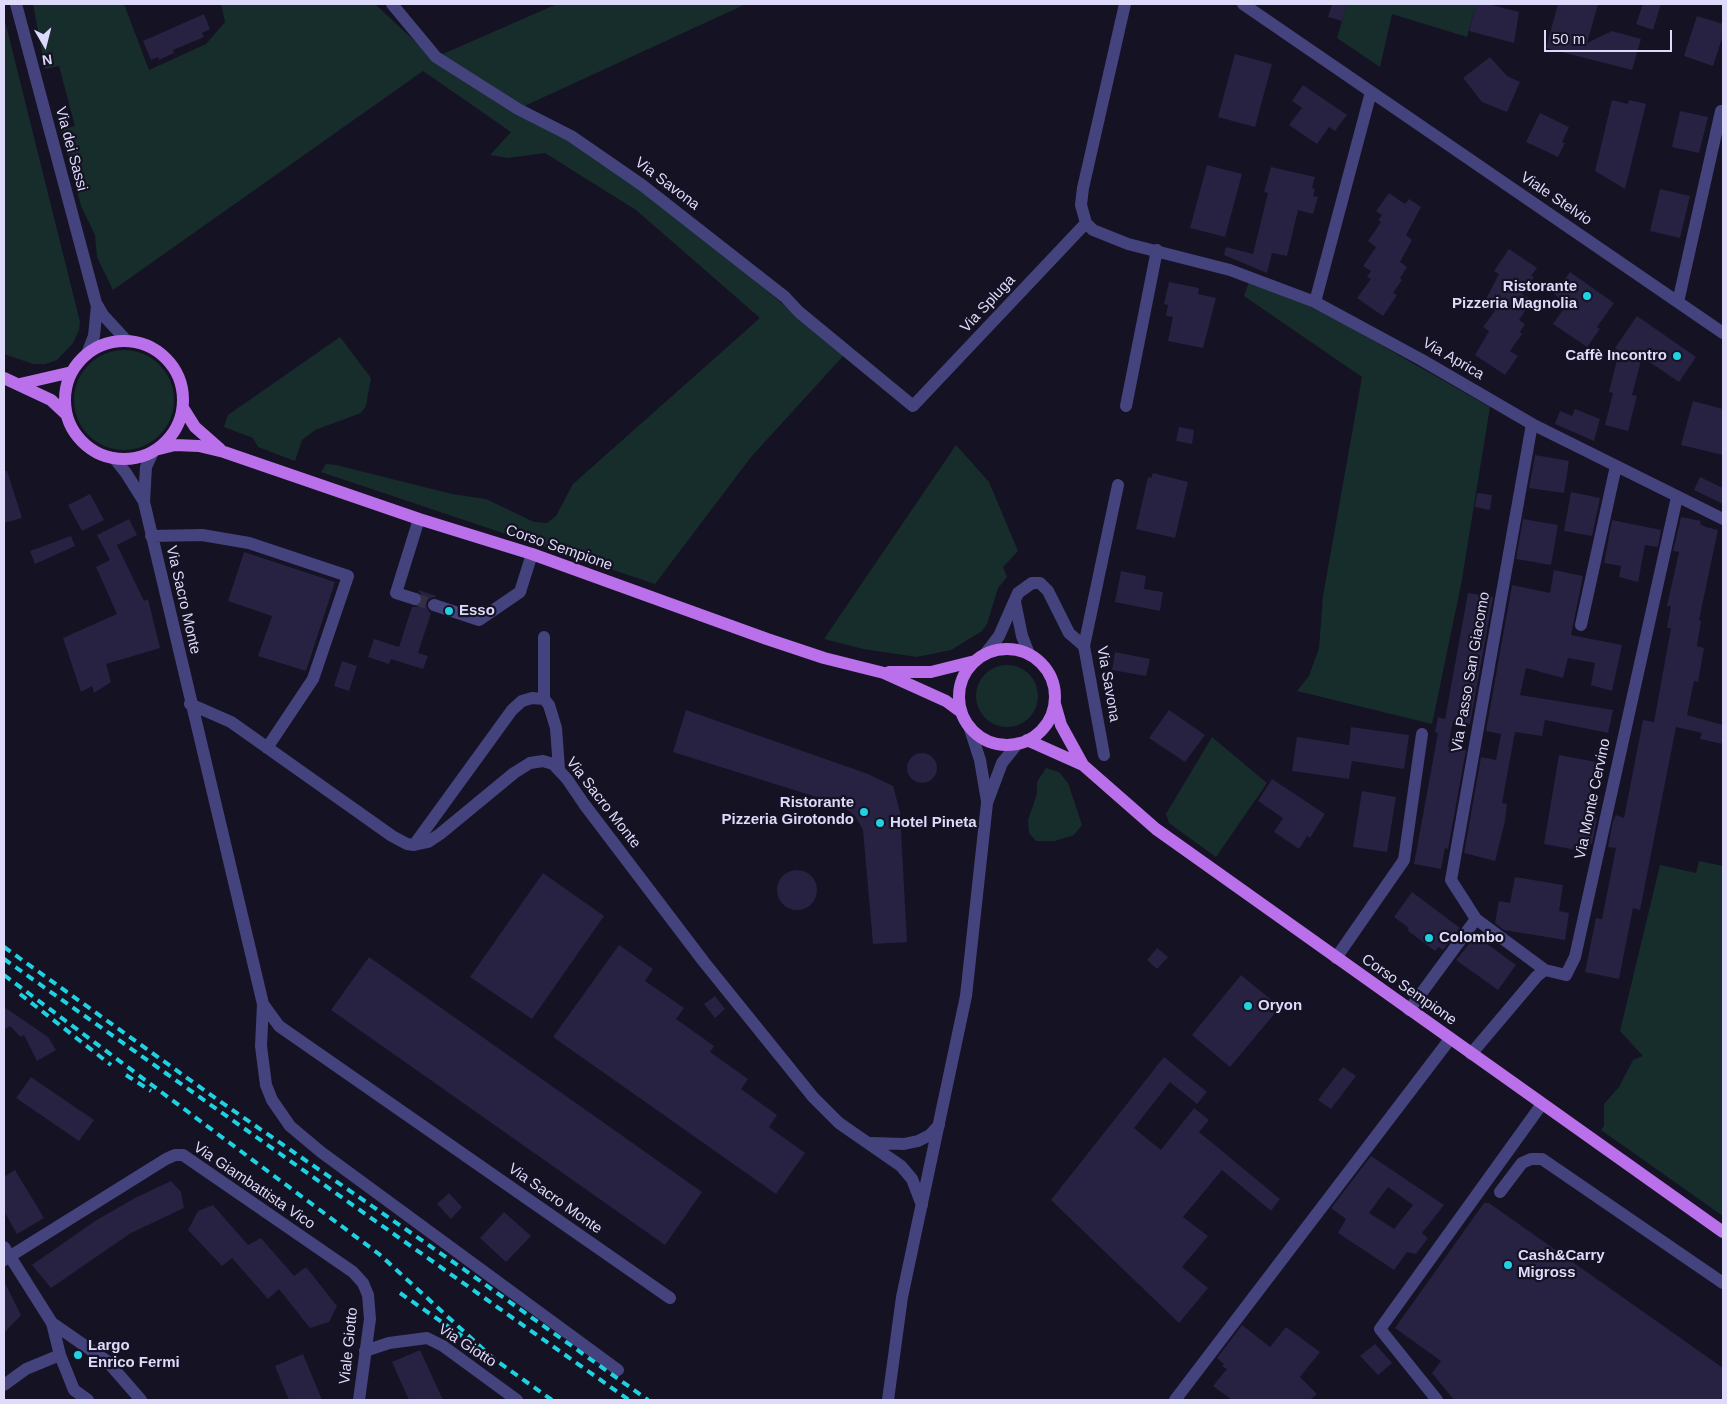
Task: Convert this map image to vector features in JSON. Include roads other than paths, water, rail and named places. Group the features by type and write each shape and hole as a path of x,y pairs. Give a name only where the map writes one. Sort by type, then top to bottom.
{"main road":[{"path":"156,450 175,431 183,408 182,384 170,362 151,347 127,341 106,344 87,354 72,372 66,393 67,415 76,435 93,450 114,458 134,459 156,450 183,445 224,452"},
{"path":"20,384 72,372"},
{"path":"4,378 51,400 67,415"},
{"path":"183,408 195,427 224,452"},
{"name":"Corso Sempione","path":"224,452 419,519 532,554 767,639 824,658 884,672 946,701 961,712"},
{"path":"1012,648 1029,654 1046,667 1052,678 1055,704 1045,726 1023,742 994,743 980,736 969,726 961,712 960,684 966,671 986,653 998,649 1012,648"},
{"name":"Corso Sempione","path":"884,672 931,672 975,661"},
{"name":"Corso Sempione","path":"1055,704 1061,725 1083,765 1156,829 1723,1232"},
{"name":"Corso Sempione","path":"1023,742 1083,765"}],"street":[{"name":"Via dei Sassi","path":"16,4 96,303 97,318 94,336 87,354"},
{"name":"Via Savona","path":"392,4 436,57 518,109 571,136 642,185 785,296 799,312 913,406"},
{"path":"1125,4 1083,188 1081,205 1086,223 1101,234 1157,250 1126,406"},
{"name":"Viale Stelvio","path":"1243,4 1723,333"},
{"path":"1316,302 1371,92"},
{"path":"1678,302 1721,111"},
{"name":"Via Spluga","path":"913,406 1086,223"},
{"name":"Via Aprica","path":"1157,250 1230,270 1316,302 1532,424 1677,498 1723,519"},
{"name":"Via dei Sassi","path":"96,303 103,315 127,341"},
{"name":"Via Passo San Giacomo","path":"1532,424 1451,880 1476,919 1545,970"},
{"name":"Via Sacro Monte","path":"156,450 146,468 144,502 262,1004 279,1026 670,1298"},
{"name":"Via Sacro Monte","path":"114,458 144,502"},
{"path":"1581,625 1616,466"},
{"name":"Via Savona","path":"1104,755 1084,646 1118,485"},
{"name":"Via Monte Cervino","path":"1545,970 1566,975 1575,957 1677,498"},
{"path":"415,599 396,593 419,519"},
{"path":"151,536 202,536 248,543 348,576 313,679 267,748"},
{"path":"434,605 479,620 520,592 532,554"},
{"path":"986,653 999,636 1018,593 1024,586 1040,583 1048,590 1070,633 1084,646"},
{"path":"1014,602 1022,636 1029,654"},
{"path":"544,637 544,699 549,705 556,728 559,769"},
{"path":"190,704 230,722 392,836 414,845 512,710 522,701 532,698 544,699"},
{"path":"969,726 980,760 987,803"},
{"path":"1336,958 1404,860 1422,734"},
{"path":"888,1400 902,1297 966,996 987,803 1002,763 1023,742"},
{"name":"Via Sacro Monte","path":"414,845 428,842 440,834 514,773 530,763 543,761 552,764 559,769 704,962 813,1098 839,1123 901,1166 912,1179 922,1205"},
{"path":"1409,1010 1476,919"},
{"path":"1471,1054 1537,976 1545,970"},
{"path":"262,1004 261,1046 266,1085 272,1100 290,1126 321,1152 618,1370"},
{"path":"1175,1400 1450,1038"},
{"path":"1437,1400 1380,1329 1542,1104"},
{"name":"Via Sacro Monte","path":"868,1142 888,1145 918,1141 930,1135 940,1125"},
{"name":"Via Giambattista Vico","path":"6,1255 166,1159 179,1154 353,1272 363,1283 368,1295"},
{"path":"1500,1192 1522,1163 1531,1158 1542,1159 1723,1283"},
{"path":"6,1255 52,1322 106,1361 141,1400"},
{"name":"Viale Giotto","path":"359,1400 370,1320 368,1295"},
{"path":"52,1322 71,1395 88,1400"},
{"name":"Via Giotto","path":"365,1352 390,1343 427,1338 443,1346 517,1400"},
{"path":"4,1385 26,1369 60,1355"}],"tunnel":[{"path":"415,599 434,605"}],"railway":[{"path":"4,947 218,1100 459,1266 648,1400"},
{"path":"4,959 629,1400"},
{"path":"4,975 379,1254 494,1359 552,1400"},
{"path":"20,994 111,1065"},
{"path":"126,1075 151,1091"},
{"path":"400,1293 462,1336"}],"place":[{"name":"Ristorante Pizzeria Magnolia","path":"1587,296"},
{"name":"Caffè Incontro","path":"1677,356"},
{"name":"Esso","path":"449,611"},
{"name":"Ristorante Pizzeria Girotondo","path":"864,812"},
{"name":"Hotel Pineta","path":"880,823"},
{"name":"Colombo","path":"1429,938"},
{"name":"Oryon","path":"1248,1006"},
{"name":"Cash&Carry Migross","path":"1508,1265"},
{"name":"Largo Enrico Fermi","path":"78,1355"}]}
